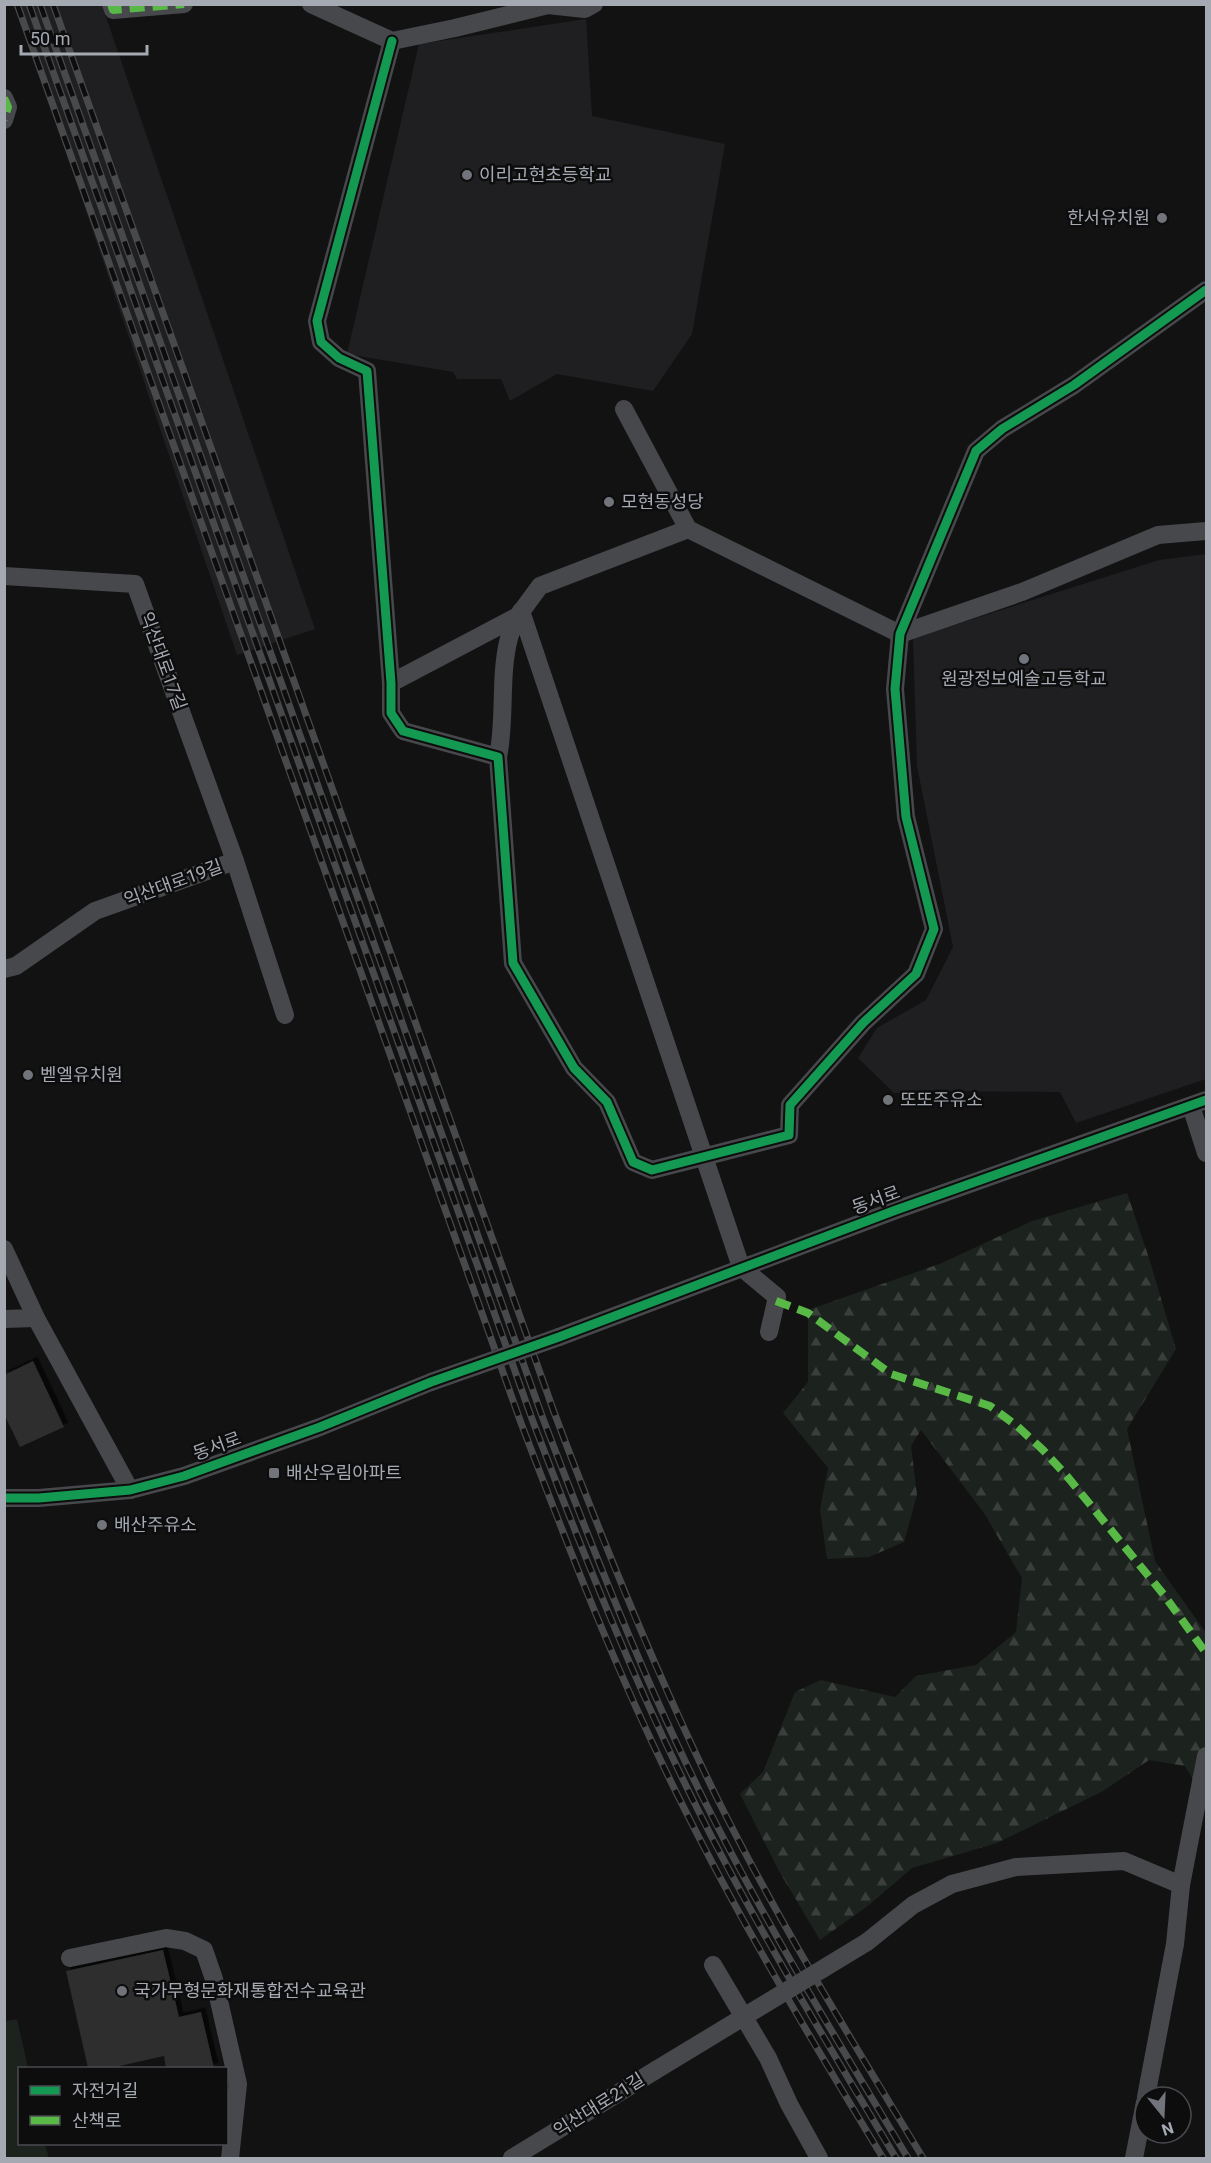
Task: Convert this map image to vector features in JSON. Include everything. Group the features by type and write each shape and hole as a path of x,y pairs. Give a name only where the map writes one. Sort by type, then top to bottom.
{"street":[{"path":"112,7 184,4"},
{"path":"311,4 392,41 548,5 585,9 594,4"},
{"path":"392,41 317,321 321,342 339,358 367,371 391,683 391,713 403,731 498,757"},
{"path":"4,98 8,107 4,120"},
{"path":"688,529 540,586 520,614 509,639 504,682 502,734 498,757 513,963 574,1068 607,1102 633,1162 652,1170 789,1135 790,1105 863,1023 916,974 934,929 906,817 895,689 900,634 976,451 1002,429 1074,385 1206,290"},
{"path":"624,409 688,529 900,634 1022,592 1158,535 1206,531"},
{"name":"익산대로17길","path":"4,576 135,584 235,861"},
{"path":"391,683 520,614"},
{"path":"520,614 741,1268 777,1297 769,1332"},
{"name":"익산대로19길","path":"4,969 16,966 95,911 235,861 285,1015"},
{"path":"1199,1103 1206,1153"},
{"name":"동서로","path":"4,1498 39,1498 130,1490 184,1476 896,1210 1199,1103"},
{"path":"4,1249 36,1318 130,1490"},
{"path":"4,1318 36,1318"},
{"path":"1148,2085 1175,1944 1181,1885 1206,1756"},
{"name":"익산대로21길","path":"512,2158 867,1942 913,1905 952,1884 1016,1866 1124,1860 1181,1885"},
{"path":"70,1958 166,1938 185,1941 204,1950 214,1979 238,2084 230,2158"},
{"path":"713,1965 768,2058 789,2104 819,2158"}],"shaded area":[{"path":"16,5 102,5 315,629 237,655"},
{"path":"586,19 592,116 725,144 692,334 653,391 557,374 510,401 501,379 457,379 453,372 347,354 419,44"},
{"path":"1206,554 1206,1079 1076,1123 1060,1092 894,1093 858,1058 877,1028 926,1000 953,947 917,766 913,638 1159,560"}],"green space":[{"path":"1127,1193 1176,1349 1127,1429 1155,1561 1206,1633 1206,1801 1185,1766 1149,1760 1103,1791 997,1843 912,1868 869,1905 820,1940 779,1871 740,1794 763,1772 795,1692 821,1680 895,1697 916,1676 976,1665 1016,1632 1022,1578 984,1513 921,1430 911,1446 917,1495 904,1542 869,1557 827,1559 820,1509 828,1468 783,1413 808,1382 808,1310 942,1263 1032,1221"},
{"path":"17,2019 28,2067 18,2067 18,2145 45,2145 49,2158 5,2158 5,2021"}],"building":[{"path":"33,1361 64,1427 20,1447 4,1414 4,1375"},
{"name":"국가무형문화재통합전수교육관","path":"163,1950 179,2017 201,2012 214,2067 166,2067 164,2056 115,2067 88,2067 66,1971"}],"railway":[{"path":"17,4 521,1423 583,1584 634,1703 705,1849 792,2005 883,2158"},
{"path":"29,4 532,1419 590,1567 652,1713 720,1853 793,1985 896,2158"},
{"path":"40,4 542,1416 599,1563 661,1709 729,1849 804,1983 908,2158"},
{"path":"53,4 554,1412 611,1558 672,1702 740,1843 816,1979 923,2158"}],"marked path":[{"path":"111,4 113,10 184,4"},
{"path":"4,98 8,107 4,120"},
{"path":"776,1301 808,1313 891,1374 990,1406 1017,1426 1066,1475 1164,1595 1206,1653"}],"cycle path":[{"path":"392,41 317,321 321,342 339,358 367,371 391,683 391,713 403,731 498,757 513,963 574,1068 607,1102 633,1162 652,1170 789,1135 790,1105 863,1023 916,974 934,929 906,817 895,689 900,634 976,451 1002,429 1074,385 1206,290"},
{"path":"4,1498 39,1498 130,1490 184,1476 896,1210 1206,1100"}],"place":[{"name":"이리고현초등학교","path":"467,175"},
{"name":"한서유치원","path":"1162,218"},
{"name":"모현동성당","path":"609,502"},
{"name":"원광정보예술고등학교","path":"1024,659"},
{"name":"벧엘유치원","path":"28,1075"},
{"name":"또또주유소","path":"888,1100"},
{"name":"배산우림아파트","path":"274,1473"},
{"name":"배산주유소","path":"102,1525"},
{"name":"국가무형문화재통합전수교육관","path":"122,1991"}]}
